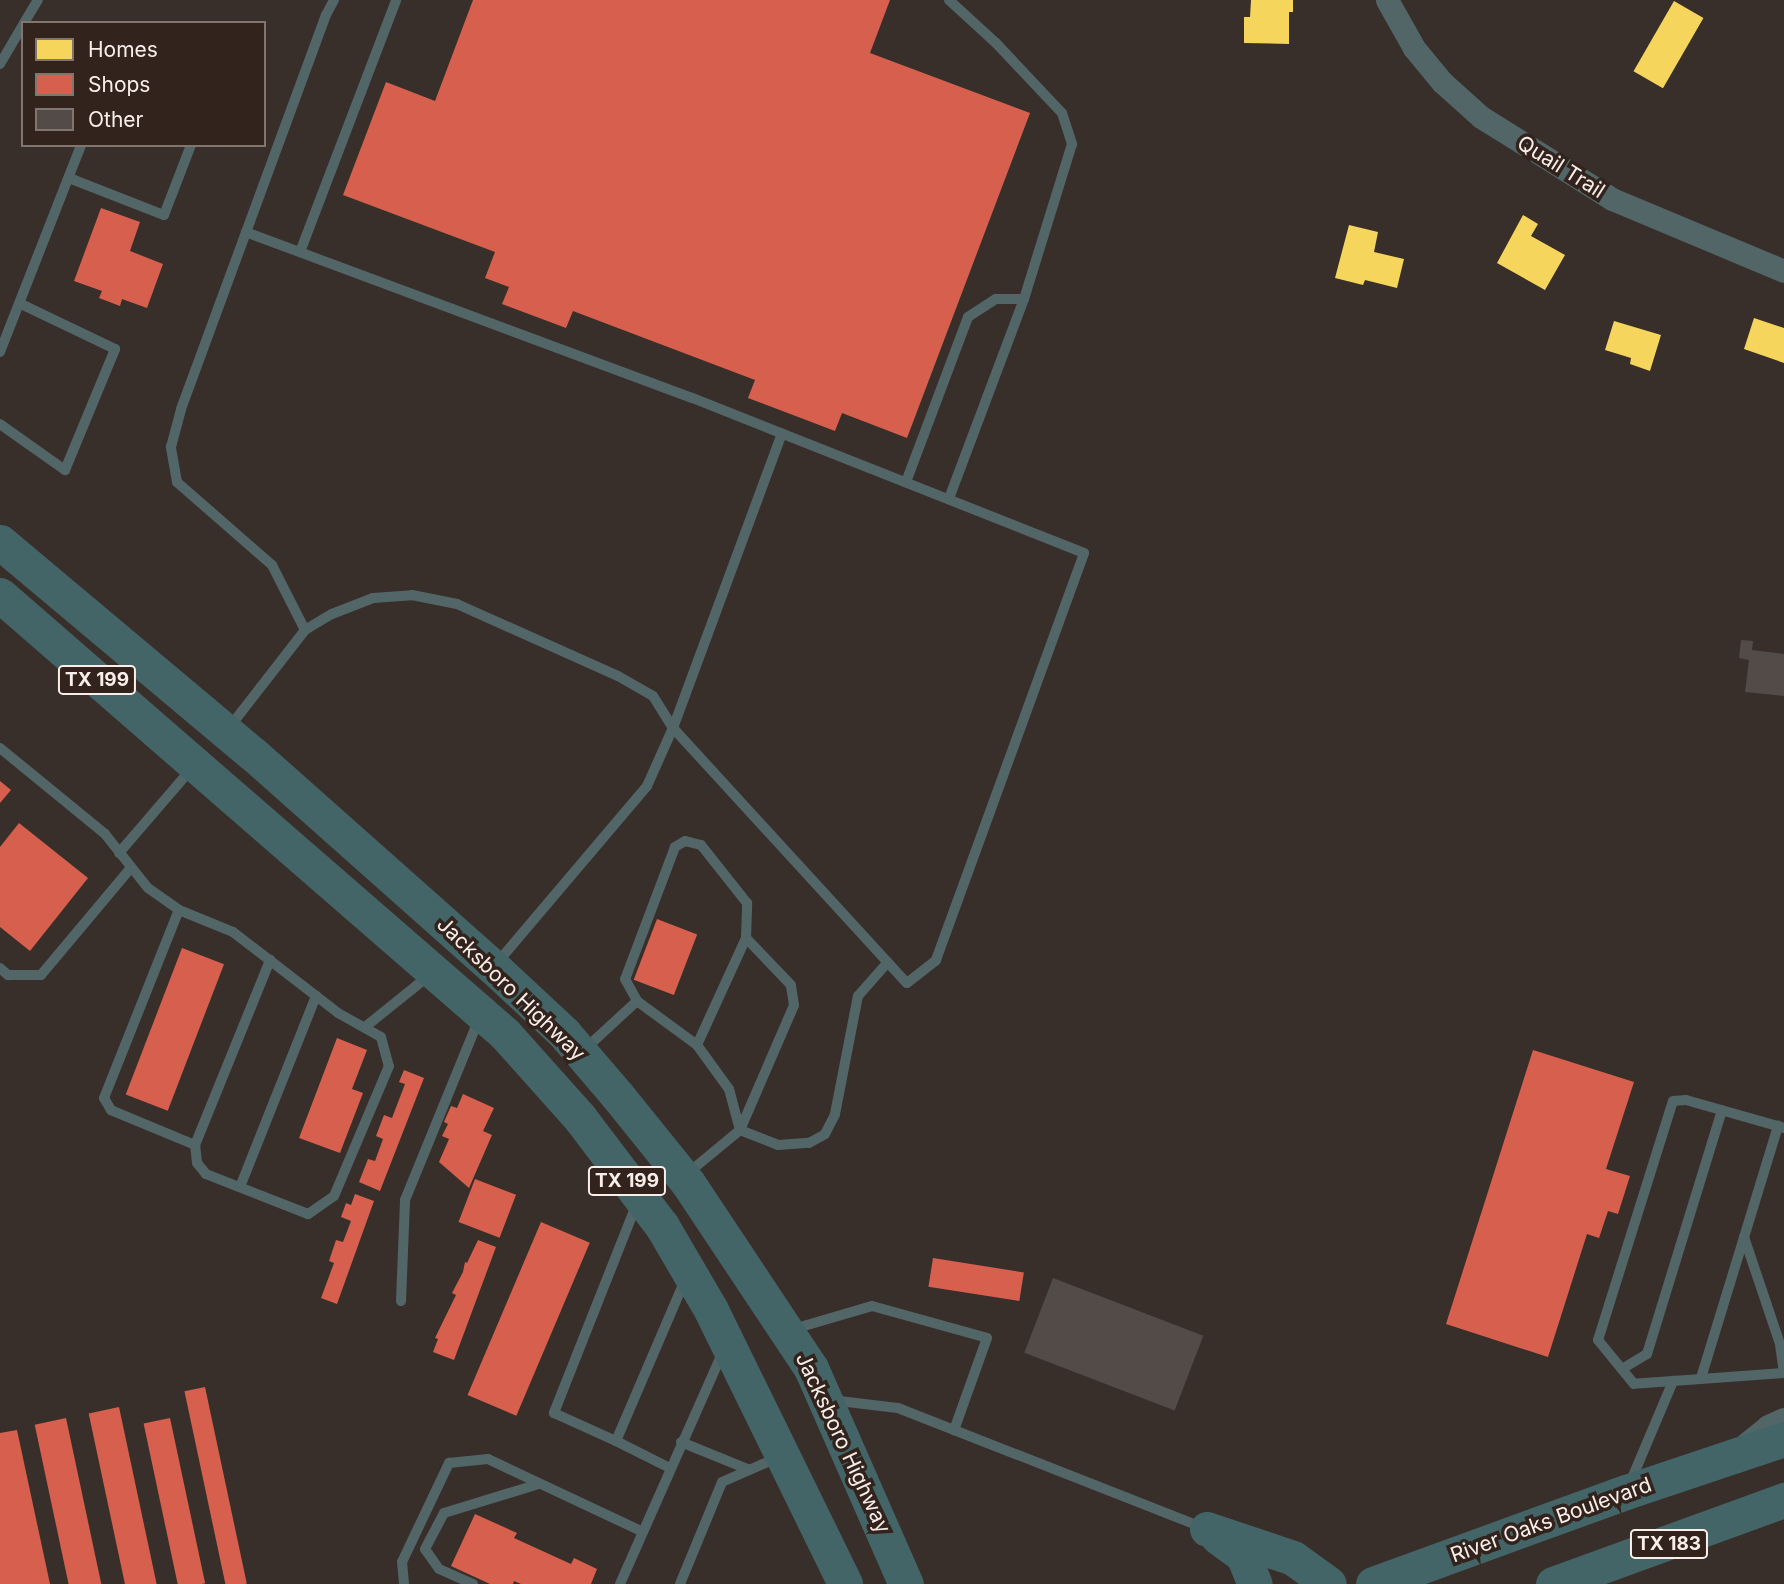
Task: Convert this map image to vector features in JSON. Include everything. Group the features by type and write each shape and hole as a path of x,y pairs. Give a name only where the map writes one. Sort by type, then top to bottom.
{"main road":[{"name":"Jacksboro Highway","path":"0,542 226,731 493,967 581,1053 683,1177 763,1291 811,1368 906,1584"},
{"name":"Jacksboro Highway","path":"0,595 505,1034 580,1118 662,1226 711,1310 727,1343 766,1463 840,1575"},
{"path":"195,765 226,731"},
{"path":"711,1310 763,1291"},
{"name":"River Oaks Boulevard","path":"1373,1584 1626,1492 1784,1439"},
{"name":"TX 183","path":"1553,1584 1596,1577 1784,1500"},
{"path":"1207,1529 1243,1555 1255,1584"},
{"path":"1207,1529 1293,1558 1329,1584"}],"street":[{"name":"Quail Trail","path":"1387,0 1414,48 1442,82 1481,117 1612,199 1784,271"},
{"name":"River Oaks Boulevard","path":"1730,1458 1768,1426 1784,1419"}],"lane":[{"path":"26,21 38,0"},
{"path":"305,630 272,565 177,482 171,447 246,232 326,15 334,0"},
{"path":"300,252 396,0"},
{"path":"949,0 996,43 1062,113 1072,144 1024,299 949,499"},
{"path":"0,64 21,29"},
{"path":"0,352 80,147"},
{"path":"69,178 164,215 190,147"},
{"path":"226,731 305,630 332,614 373,598 412,595 457,604 618,676 653,696 674,728 907,983 936,960 1084,553 782,433 246,232"},
{"path":"906,482 968,317 996,299 1024,299"},
{"path":"0,424 65,470 116,349 19,303"},
{"path":"493,967 648,786 674,728 782,433"},
{"path":"0,747 105,834 130,869 148,888 179,910 233,932 270,960 338,1013 382,1037 389,1066 334,1196 309,1214 206,1174 197,1163 195,1145 270,960"},
{"path":"119,853 195,765"},
{"path":"697,1045 746,938 747,903 701,845 685,841 675,847 625,979 637,1001 697,1045 729,1089 740,1130"},
{"path":"0,968 8,975 41,975 130,869"},
{"path":"179,910 104,1098 111,1110 195,1145"},
{"path":"683,1177 740,1130 794,1005 791,985 746,938"},
{"path":"740,1130 778,1145 809,1143 825,1134 835,1114 858,996 888,962"},
{"path":"365,1027 434,971"},
{"path":"240,1187 316,996"},
{"path":"581,1053 637,1001"},
{"path":"401,1301 405,1200 481,1013"},
{"path":"1700,1378 1744,1237 1781,1127 1686,1100 1673,1101 1598,1340 1634,1384 1784,1373 1780,1344 1744,1237"},
{"path":"1622,1369 1647,1354 1722,1110"},
{"path":"639,1197 554,1413 670,1468"},
{"path":"616,1441 689,1272"},
{"path":"788,1331 872,1306 987,1338 954,1430"},
{"path":"620,1584 727,1343"},
{"path":"1626,1492 1673,1381"},
{"path":"825,1399 898,1408 1207,1529"},
{"path":"681,1443 766,1463"},
{"path":"404,1584 402,1562 449,1463 488,1460 643,1532"},
{"path":"680,1584 722,1482 766,1463"},
{"path":"473,1584 439,1569 425,1549 444,1513 539,1484"}],"building: Homes":[{"path":"1251,0 1293,0 1293,12 1289,12 1289,44 1244,43 1244,17 1250,17"},
{"path":"1674,1 1703,18 1663,88 1634,71"},
{"path":"1523,215 1538,224 1531,236 1565,255 1545,290 1497,263"},
{"path":"1349,225 1378,232 1374,252 1404,259 1397,288 1365,280 1363,285 1335,278"},
{"path":"1754,318 1784,328 1784,363 1744,349"},
{"path":"1614,321 1661,335 1650,371 1630,364 1631,358 1605,350"}],"building: Shops":[{"path":"473,0 890,0 870,53 1030,113 907,438 842,413 835,431 748,398 755,380 573,311 566,328 502,304 509,287 485,278 495,252 343,195 386,82 435,101"},
{"path":"101,208 140,222 130,251 163,264 147,308 122,299 120,306 99,298 102,291 74,281"},
{"path":"0,781 11,790 0,803"},
{"path":"19,823 88,878 30,951 0,927 0,847"},
{"path":"657,919 697,934 674,995 634,980"},
{"path":"182,948 224,964 168,1111 126,1095"},
{"path":"337,1038 367,1050 352,1089 363,1093 340,1153 299,1138"},
{"path":"1533,1050 1634,1082 1606,1169 1630,1176 1618,1214 1608,1211 1599,1238 1587,1234 1548,1357 1446,1324"},
{"path":"404,1070 424,1078 380,1191 359,1182 368,1159 375,1161 383,1139 376,1136 384,1115 392,1118 405,1084 399,1082"},
{"path":"463,1094 494,1108 483,1131 492,1135 469,1188 439,1162 449,1139 442,1136 448,1124 444,1122 451,1106 457,1108"},
{"path":"475,1179 516,1195 500,1238 459,1222"},
{"path":"355,1194 374,1201 337,1304 321,1298 334,1263 329,1261 336,1240 343,1242 351,1221 341,1217 346,1203 351,1205"},
{"path":"541,1222 590,1243 516,1416 468,1395"},
{"path":"478,1240 496,1247 454,1360 433,1352 438,1339 435,1338 456,1295 452,1293 465,1262 467,1263"},
{"path":"933,1258 1024,1272 1019,1301 928,1287"},
{"path":"205,1387 247,1584 225,1584 184,1391"},
{"path":"119,1407 157,1584 125,1584 89,1413"},
{"path":"66,1418 101,1584 69,1584 35,1425"},
{"path":"170,1418 205,1583 178,1584 144,1424"},
{"path":"17,1430 50,1584 0,1584 0,1433"},
{"path":"475,1514 517,1533 514,1538 571,1564 574,1558 597,1569 591,1584 521,1584 514,1581 513,1584 490,1584 451,1566"}],"building: Other":[{"path":"1741,640 1753,641 1752,650 1784,654 1784,696 1745,692 1749,660 1739,658"},
{"path":"1053,1278 1203,1336 1175,1410 1024,1353"}]}
